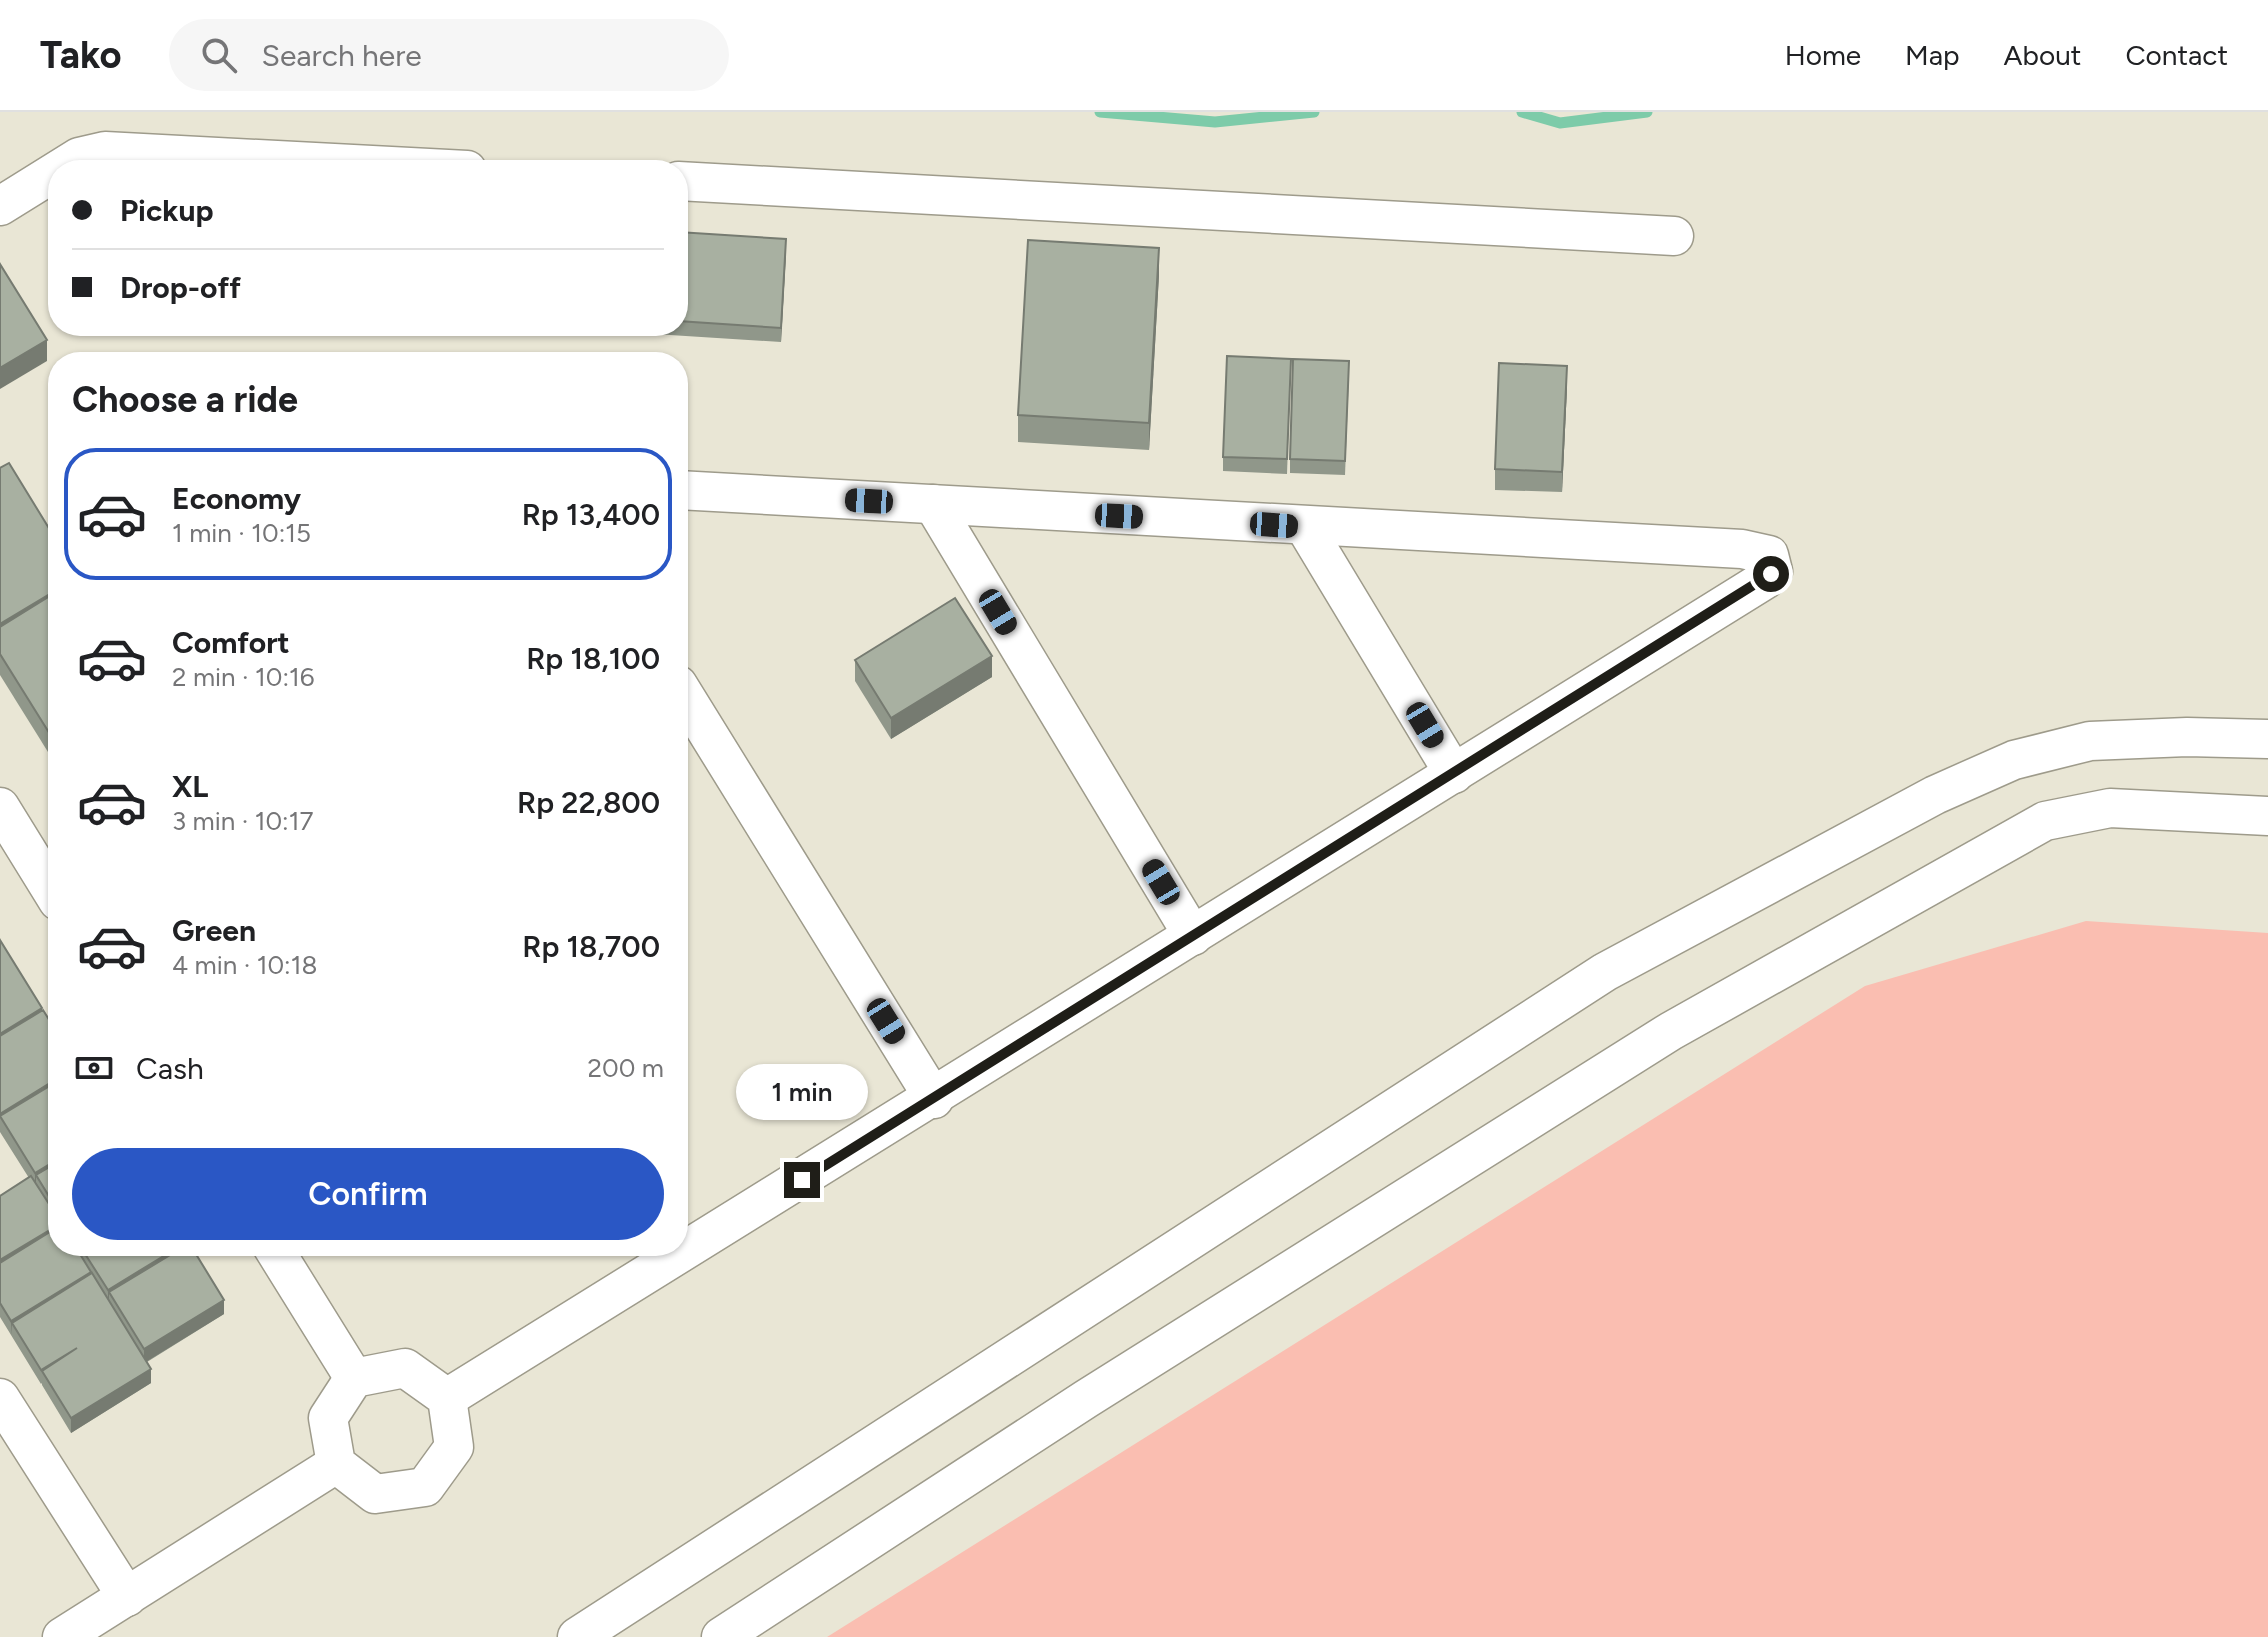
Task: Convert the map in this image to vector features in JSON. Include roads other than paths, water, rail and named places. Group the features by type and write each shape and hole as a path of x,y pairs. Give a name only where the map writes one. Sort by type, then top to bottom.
{"street":[{"path":"74,160 105,151 276,160"},
{"path":"0,206 48,176"},
{"path":"688,182 1674,236"},
{"path":"688,491 1742,549 1761,552 1771,559 1773,571 1766,579 934,1099 688,1240"},
{"path":"933,504 1193,936"},
{"path":"1305,527 1454,774"},
{"path":"688,701 934,1099"},
{"path":"577,1637 1605,972 1921,802 2014,760 2090,741 2187,737 2268,739"},
{"path":"0,807 48,885"},
{"path":"721,1637 1086,1399 1671,1031 2045,821 2110,808 2268,816"},
{"path":"278,1256 354,1378"},
{"path":"447,1398 660,1256"},
{"path":"405,1368 447,1398 454,1447 425,1487 375,1494 336,1464 328,1418 354,1378 405,1368"},
{"path":"0,1398 127,1597"},
{"path":"62,1637 336,1464"}],"waterway":[{"path":"1100,112 1215,122 1314,112"},
{"path":"1522,112 1560,123 1647,112"}]}
